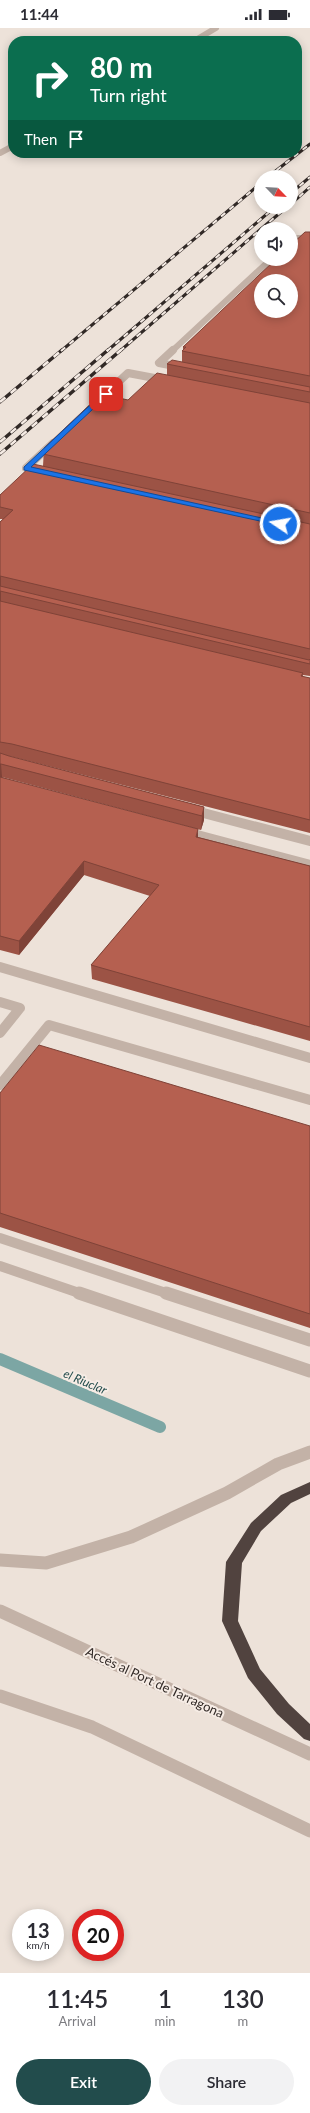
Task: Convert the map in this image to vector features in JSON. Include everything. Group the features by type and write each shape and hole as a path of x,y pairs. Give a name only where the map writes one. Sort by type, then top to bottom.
{"highway":[{"path":"310,1488 286,1499 256,1527 241,1550 234,1562 230,1621 254,1673 283,1709 310,1734"}],"street":[{"path":"202,36 216,28"},
{"path":"298,238 310,238"},
{"path":"189,369 159,363 263,266"},
{"path":"88,410 128,373 174,382"},
{"path":"49,473 26,468 60,436"},
{"path":"182,807 310,841"},
{"path":"174,829 310,865"},
{"path":"0,967 310,1058"},
{"path":"0,1002 20,1008 0,1033"},
{"path":"0,1085 49,1025 310,1100"},
{"path":"0,1238 310,1340"},
{"path":"0,1266 310,1371"},
{"path":"0,1560 46,1563 130,1536 227,1493 278,1464 310,1452"},
{"name":"Accés al Port de Tarragona","path":"0,1610 310,1754"},
{"path":"0,1696 92,1727 310,1831"}],"building":[{"path":"305,232 310,232 310,376 182,351 186,347 183,347 254,280 254,318 298,318 298,274 260,274 269,266 298,266 298,238"},
{"path":"172,360 310,387 310,392 167,364"},
{"path":"157,373 310,403 310,513 43,454 49,449 44,448 101,394 128,400"},
{"path":"33,464 310,524 310,649 0,576 0,522 13,510 0,507 0,495"},
{"path":"0,586 309,660 310,659 310,664 0,591"},
{"path":"0,601 303,673 301,676 310,678 310,820 0,742"},
{"path":"0,753 204,807 202,816 0,764"},
{"path":"0,777 198,829 196,837 310,866 310,1027 91,965 159,885 84,861 19,941 0,936"},
{"path":"39,1045 310,1126 310,1314 0,1213 0,1093"}],"waterway":[{"name":"el Riuclar","path":"0,1359 160,1427"}],"railway":[{"path":"302,150 310,144"},
{"path":"277,170 292,158"},
{"path":"298,187 310,177"},
{"path":"298,198 310,187"},
{"path":"61,351 254,189"},
{"path":"107,351 267,214"},
{"path":"120,351 279,214"},
{"path":"0,402 62,350"},
{"path":"0,442 108,350"},
{"path":"0,454 121,350"}],"route":[{"path":"106,394 26,468 280,524"}]}
